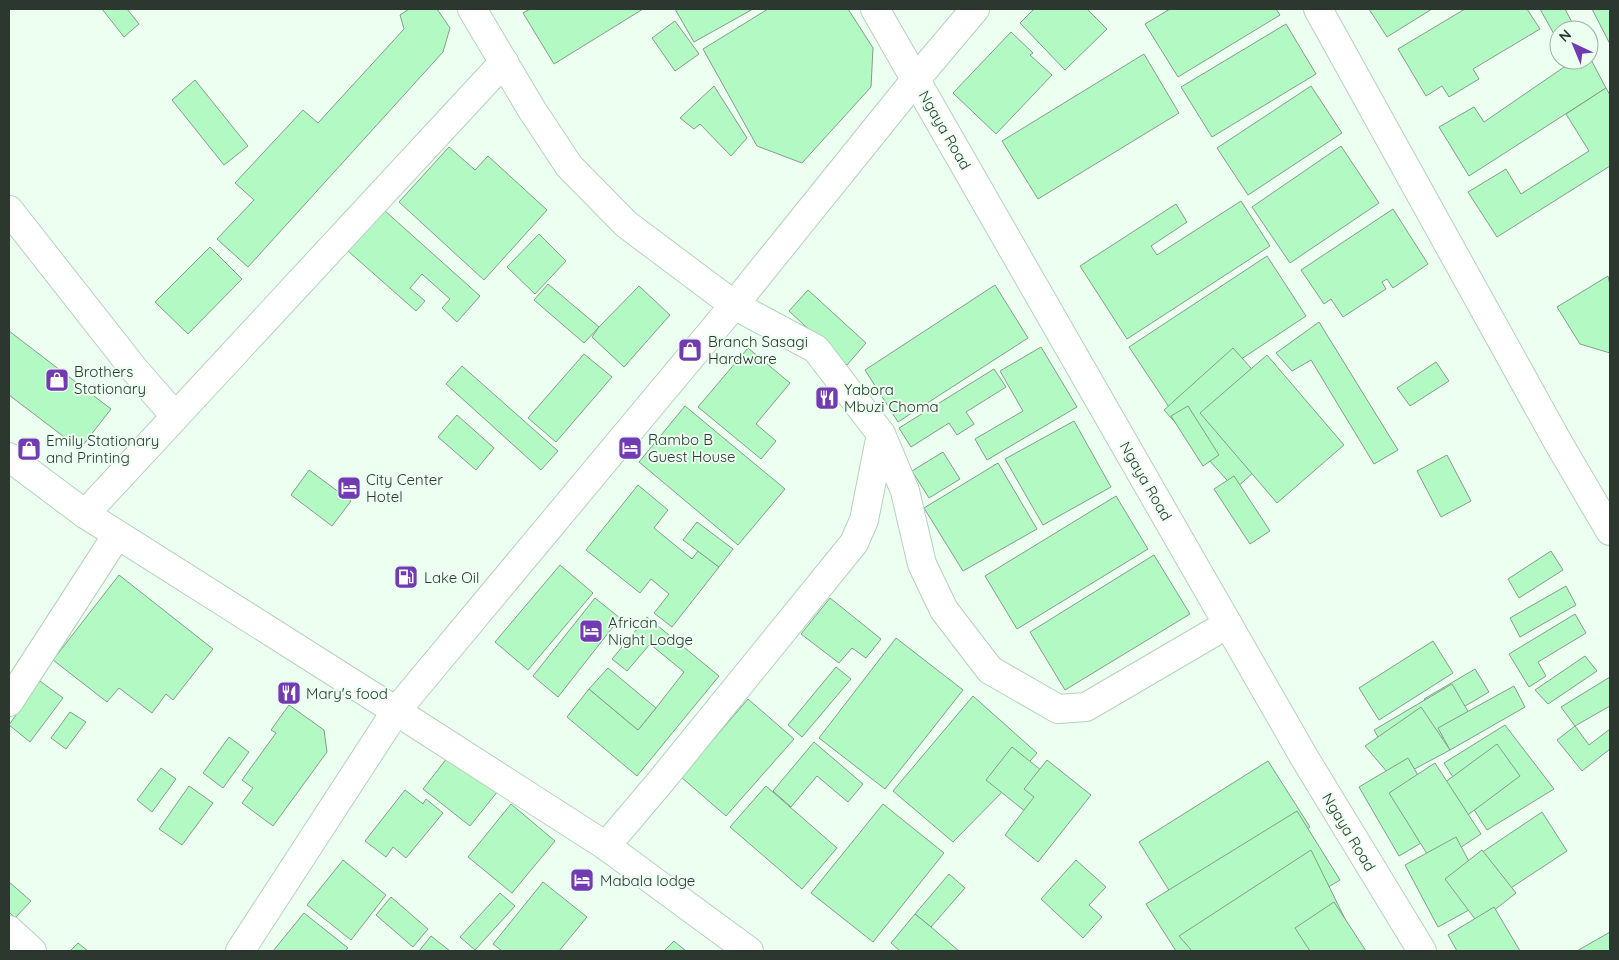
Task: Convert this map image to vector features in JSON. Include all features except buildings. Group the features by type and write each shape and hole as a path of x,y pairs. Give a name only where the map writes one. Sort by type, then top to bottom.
{"street":[{"path":"472,9 532,110 569,166 626,224 734,306 816,348 881,434 905,491 922,564 944,610 990,670 1058,709 1086,707 1228,624"},
{"name":"Ngaya Road","path":"875,9 1304,757 1422,951"},
{"path":"240,951 396,711 734,306 916,79 975,9"},
{"path":"1318,9 1559,444 1610,531"},
{"path":"84,514 504,62"},
{"path":"9,210 134,369 175,416"},
{"path":"606,846 854,543 864,520 881,434"},
{"path":"9,457 84,514 606,846 749,951"},
{"path":"9,702 117,534"},
{"path":"9,930 32,951"}],"place":[{"name":"Branch Sasagi Hardware","path":"690,350"},
{"name":"Brothers Stationary","path":"57,380"},
{"name":"Yabora Mbuzi Choma","path":"827,398"},
{"name":"Rambo B Guest House","path":"630,448"},
{"name":"Emily Stationary and Printing","path":"29,449"},
{"name":"City Center Hotel","path":"349,488"},
{"name":"Lake Oil","path":"406,577"},
{"name":"African Night Lodge","path":"591,631"},
{"name":"Mary's food","path":"289,693"},
{"name":"Mabala lodge","path":"582,880"}]}
